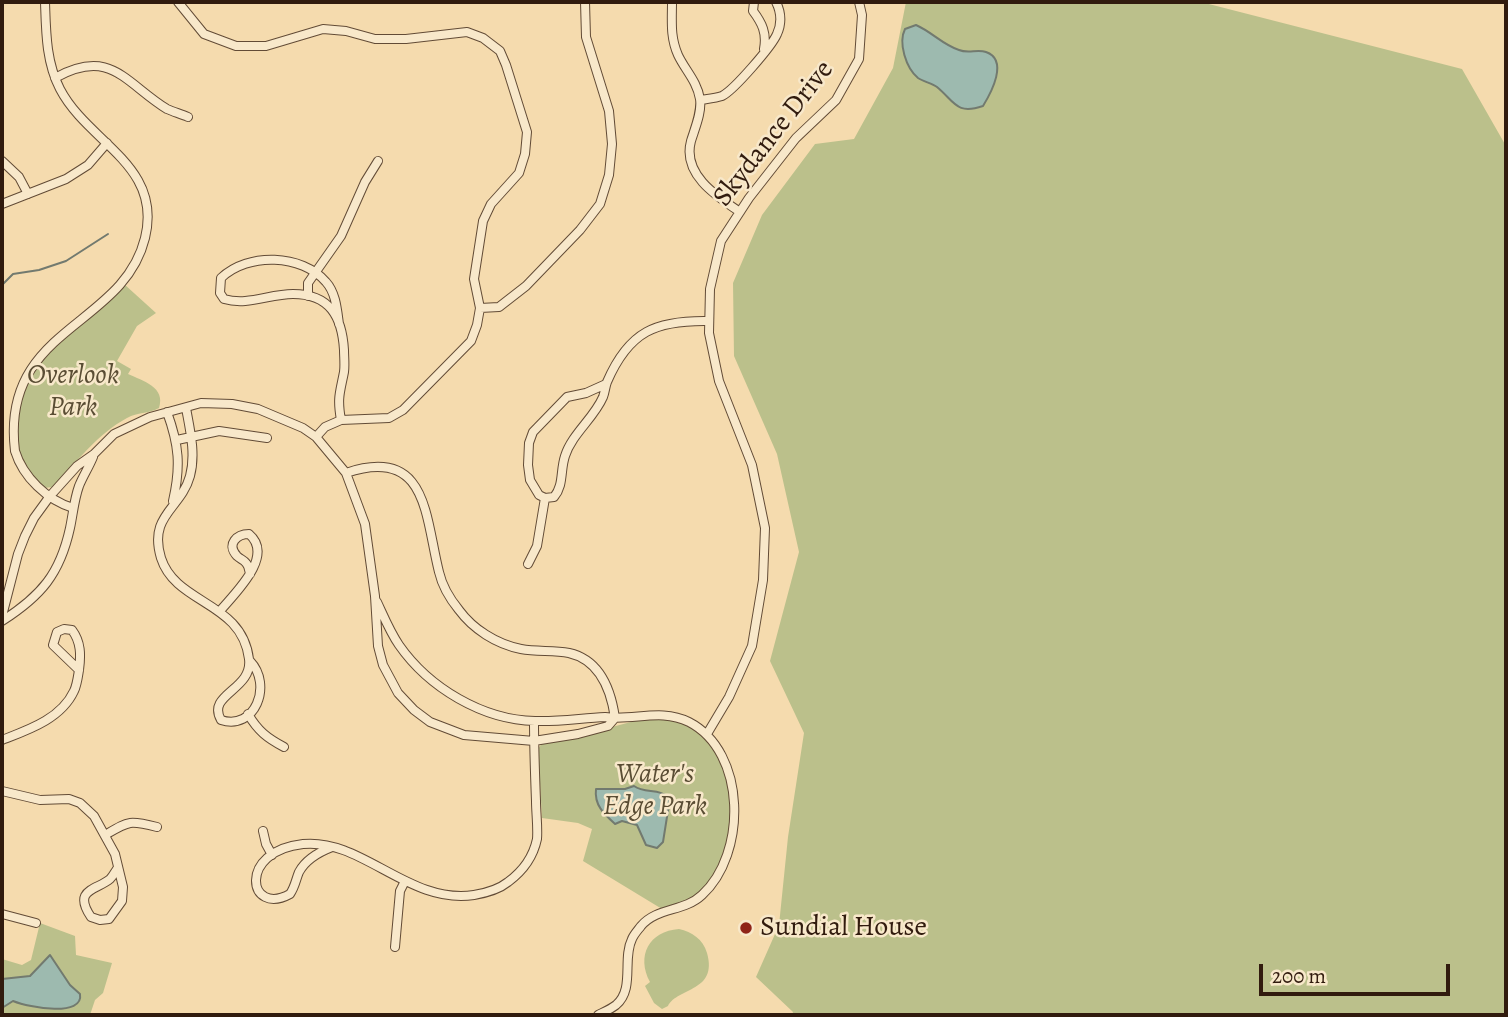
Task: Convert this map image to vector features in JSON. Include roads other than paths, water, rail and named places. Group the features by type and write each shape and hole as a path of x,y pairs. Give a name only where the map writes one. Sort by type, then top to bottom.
{"street":[{"path":"31,352 122,281 136,263 146,235 148,214 143,189 130,164 80,118 60,89 47,47 45,2"},
{"path":"178,2 204,34 236,46 266,46 323,29 346,31 375,39 406,39 467,32 483,38 500,51 527,132 525,154 519,173 491,204 483,221 474,279 480,308 471,341 402,410 389,418 341,420 325,427 316,438"},
{"path":"480,308 499,307 526,286 580,230 600,204 609,176 612,144 609,111 586,37 585,2"},
{"path":"672,2 671,33 678,56 692,76 701,100 690,146 691,161 698,178 717,197 740,212"},
{"path":"754,2 753,11 760,21 766,40 764,52"},
{"path":"701,100 722,96 735,86 764,52 778,33 781,13 776,2"},
{"name":"Skydance Drive","path":"707,734 729,697 751,646 763,580 765,528 752,465 719,381 709,333 710,289 721,241 796,138 836,100 859,59 862,15 859,2"},
{"path":"55,78 86,67 118,71 168,109 188,117"},
{"path":"2,204 65,179 88,165 107,143"},
{"path":"2,161 19,177 28,194"},
{"path":"308,296 308,283 341,236 365,182 378,161"},
{"path":"339,324 328,284 317,273 301,264 284,260 246,264 230,269 221,278 220,293 224,299 238,303 287,295 315,297 332,307 339,324 343,333 345,370 339,388 341,420"},
{"path":"606,384 586,393 567,397 533,432 528,465 530,480 539,495 545,498 554,497 560,489 565,456 603,397 606,384 618,361 634,338 653,327 679,321 709,321"},
{"path":"24,363 17,374 9,398 7,420 17,457 33,483 61,505 73,508"},
{"path":"2,619 21,545 34,517 77,466 114,434 150,417 201,403 232,404 258,409 285,419 316,438 346,473 365,524 375,596 378,646 383,665 398,693 414,710 445,729 464,735 534,741 598,729 608,726 615,718"},
{"path":"186,408 192,464 182,493 163,518 158,534 162,560 175,582 220,611 244,639 250,661 255,666 261,694 257,706 248,714 228,722 221,720 218,705 221,699 239,686 250,661"},
{"path":"167,412 177,440 178,481 172,504"},
{"path":"177,440 219,431 267,438"},
{"path":"2,619 21,609 41,592 54,573 63,556 79,486 94,454"},
{"path":"346,473 375,466 393,470 415,485 427,512 439,573 458,609 470,623 502,643 520,649 572,654 586,660 606,682 615,718"},
{"path":"528,564 537,546 545,498"},
{"path":"220,611 250,574 257,559 256,539 249,534 242,534 233,543 233,550 247,563 250,574"},
{"path":"375,596 388,628 400,646 431,679 447,692 473,706 534,721 666,715 687,722 707,734 722,754 730,776 734,800 733,830 726,855 714,881 702,895 687,906 657,913 643,923 631,939 625,992 617,1004 598,1015"},
{"path":"2,740 32,730 64,705 75,691 79,670 78,638 72,630 57,632 53,645 79,670"},
{"path":"248,714 265,737 284,747"},
{"path":"332,847 318,852 306,863 290,894 281,900 269,899 256,885 255,876 259,866 272,855 300,845 319,844 342,849 429,891 460,897 501,888 523,870 537,838 534,721"},
{"path":"2,792 23,798 69,799 80,803 94,816 115,854 121,877 122,901 109,919 90,917 85,904 86,895 91,888 110,879 117,869"},
{"path":"105,835 128,822 135,821 157,827"},
{"path":"263,831 272,855"},
{"path":"395,947 400,891 405,881"},
{"path":"2,914 36,923"}],"waterway":[{"path":"2,285 13,274 39,270 66,261 108,234"}],"place":[{"name":"Sundial House","path":"746,928"}],"park label":[{"name":"Overlook Park","path":"73,392"},
{"name":"Water's Edge Park","path":"655,791"}]}
